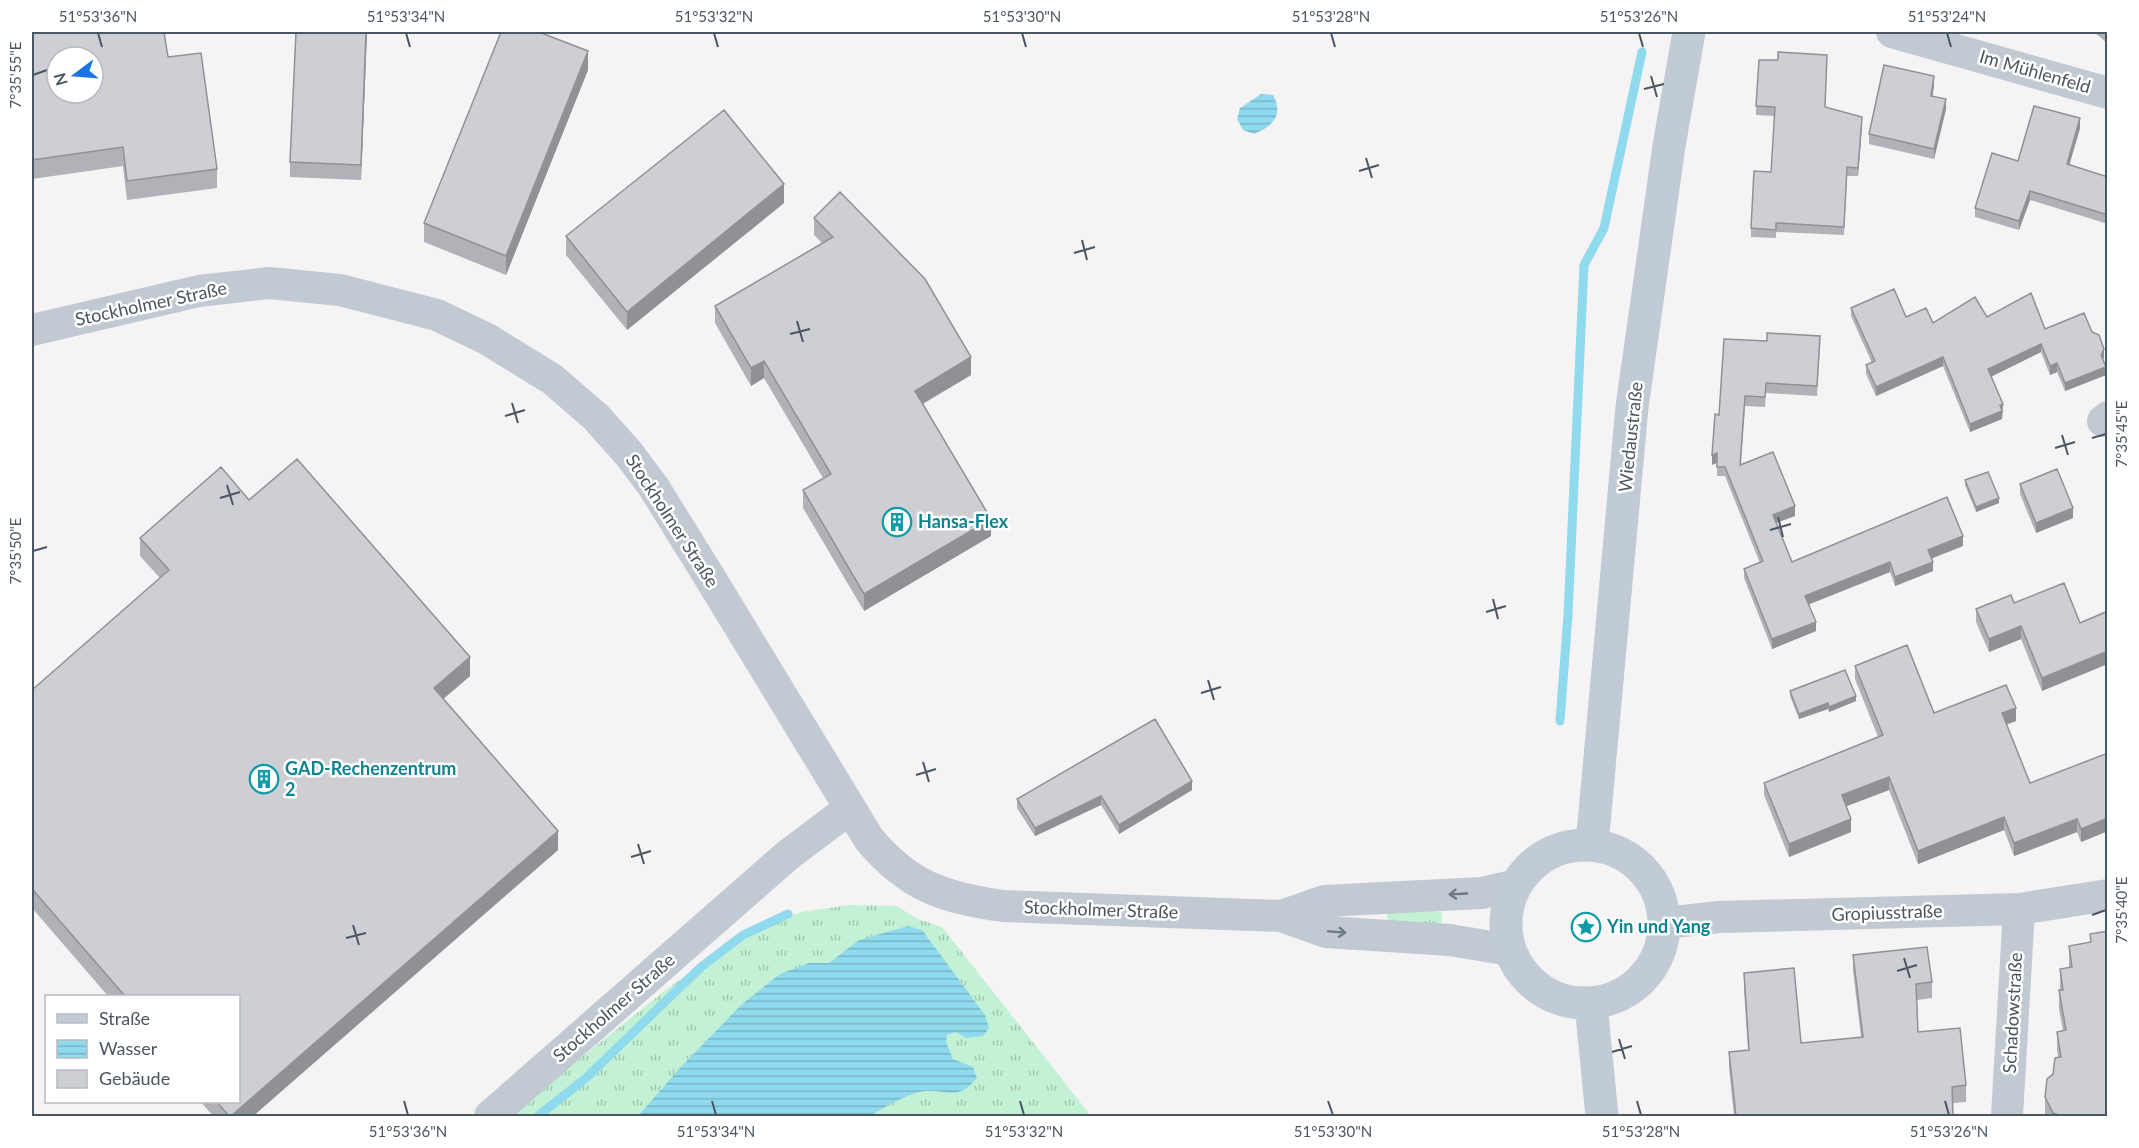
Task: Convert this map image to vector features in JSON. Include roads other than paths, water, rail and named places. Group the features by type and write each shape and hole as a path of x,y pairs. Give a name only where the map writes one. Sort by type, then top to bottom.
{"main road":[{"name":"Wiedaustraße","path":"1592,845 1632,406 1669,146 1689,32"},
{"path":"1574,845 1592,845 1615,850 1635,862 1651,879 1661,900 1665,923 1662,947 1652,969 1635,986 1615,998 1591,1004 1565,1001 1541,990 1522,973 1510,950 1506,924 1509,904 1516,885 1540,858 1574,845"},
{"path":"1591,1004 1602,1116"}],"street":[{"name":"Im Mühlenfeld","path":"1893,32 2108,93"},
{"name":"Stockholmer Straße","path":"32,330 199,291 269,283 340,290 426,312 487,339 552,379 596,417 635,462 708,573 849,809 888,861 929,889 952,897 1003,906 1281,916 1326,932 1434,938 1510,950"},
{"name":"Stockholmer Straße","path":"490,1116 788,855 849,809"},
{"name":"Stockholmer Straße","path":"1281,916 1324,901 1482,893 1516,885"},
{"name":"Gropiusstraße","path":"1665,923 1719,917 2019,909 2108,895"},
{"name":"Schadowstraße","path":"2007,1116 2019,909"}],"water":[{"path":"1261,94 1273,95 1277,114 1267,127 1254,134 1243,130 1237,119 1240,108"},
{"path":"908,926 922,930 985,1015 989,1028 983,1036 966,1038 956,1032 947,1035 946,1042 953,1059 973,1067 977,1078 964,1090 953,1093 926,1091 912,1094 870,1116 638,1116 680,1068 742,1004 780,974 809,963 829,963 859,940"}],"waterway":[{"path":"1560,721 1568,615 1584,265 1604,228 1642,52"},
{"path":"538,1116 586,1078 701,967 743,935 788,914"}],"place":[{"name":"Hansa-Flex","path":"897,522"},
{"name":"GAD-Rechenzentrum 2","path":"264,779"},
{"name":"Yin und Yang","path":"1586,927"}]}
